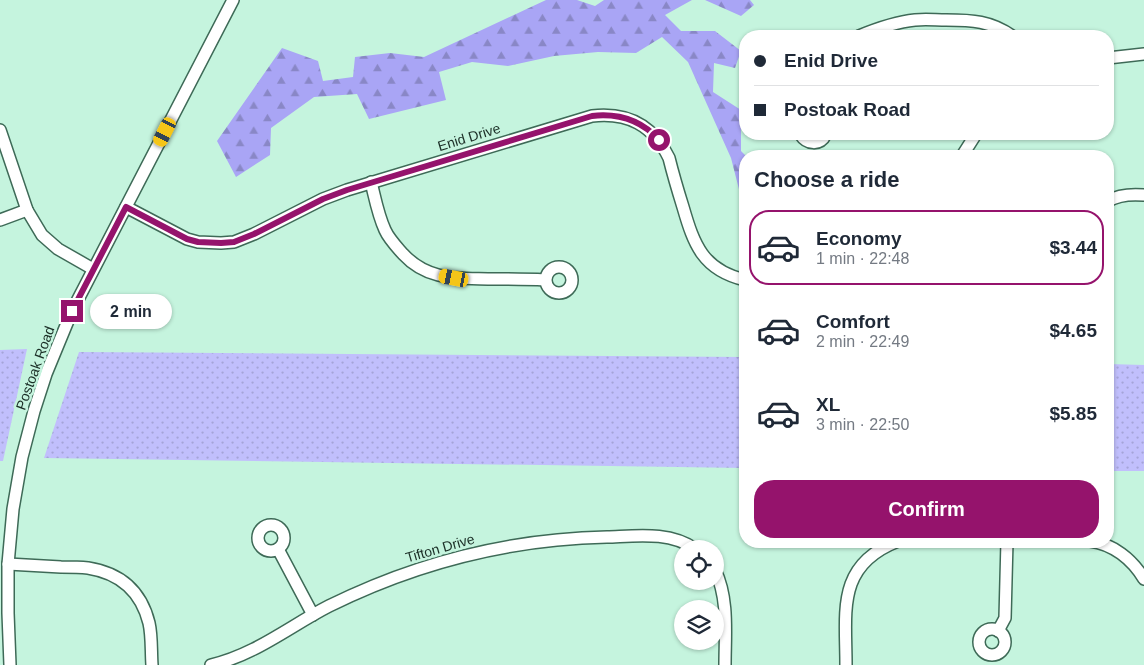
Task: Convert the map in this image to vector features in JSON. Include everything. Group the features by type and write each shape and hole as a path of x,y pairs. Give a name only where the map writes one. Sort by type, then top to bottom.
{"street":[{"name":"Postoak Road","path":"10,665 8,564 13,508 22,457 46,374 68,320 93,269 234,0"},
{"path":"877,30 915,20 959,20 985,23 1002,30"},
{"path":"1114,57 1144,54"},
{"name":"Enid Drive","path":"126,207 187,239 208,243 234,242 323,199 371,182 592,116 620,116 645,127 653,133 669,158 695,244 705,258 719,269 739,278"},
{"path":"0,130 27,210 42,234 58,249 93,269"},
{"path":"805,140 814,143 822,140"},
{"path":"371,182 385,231 392,243 410,262 436,275 454,278 545,280"},
{"path":"1114,199 1137,194 1144,195"},
{"path":"0,220 27,210"},
{"name":"Tifton Drive","path":"211,665 240,656 265,644 313,615 372,586 467,554 514,544 566,538 656,536 678,540"},
{"path":"846,665 846,604 848,591 854,574 868,558 882,548"},
{"path":"998,631 1005,618 1007,548"},
{"path":"1112,548 1125,556 1144,578"},
{"path":"278,549 313,615"},
{"path":"8,564 88,568 106,573 130,586 138,597 149,623 152,665"},
{"path":"722,590 725,665"}],"shaded area":[{"path":"27,349 3,461 0,461 0,350"},
{"path":"79,352 739,357 739,468 44,458"},
{"path":"1114,364 1144,365 1144,471 1114,471"}],"green space":[{"path":"546,0 577,0 595,6 604,0 692,0 665,15 681,31 715,31 739,49 739,57 735,68 714,63 713,92 739,109 739,140 741,140 741,150 739,150 739,189 731,158 688,62 662,37 636,53 598,52 554,56 508,66 472,62 439,72 446,100 369,119 357,94 314,97 271,128 270,155 236,177 217,141 282,48 318,61 323,81 353,77 355,57 390,53 424,57"},
{"path":"705,0 750,0 754,5 741,16"}],"route":[{"path":"72,311 126,207 187,239 208,243 234,242 323,199 347,190 592,116 620,116 645,127 659,140"}]}
